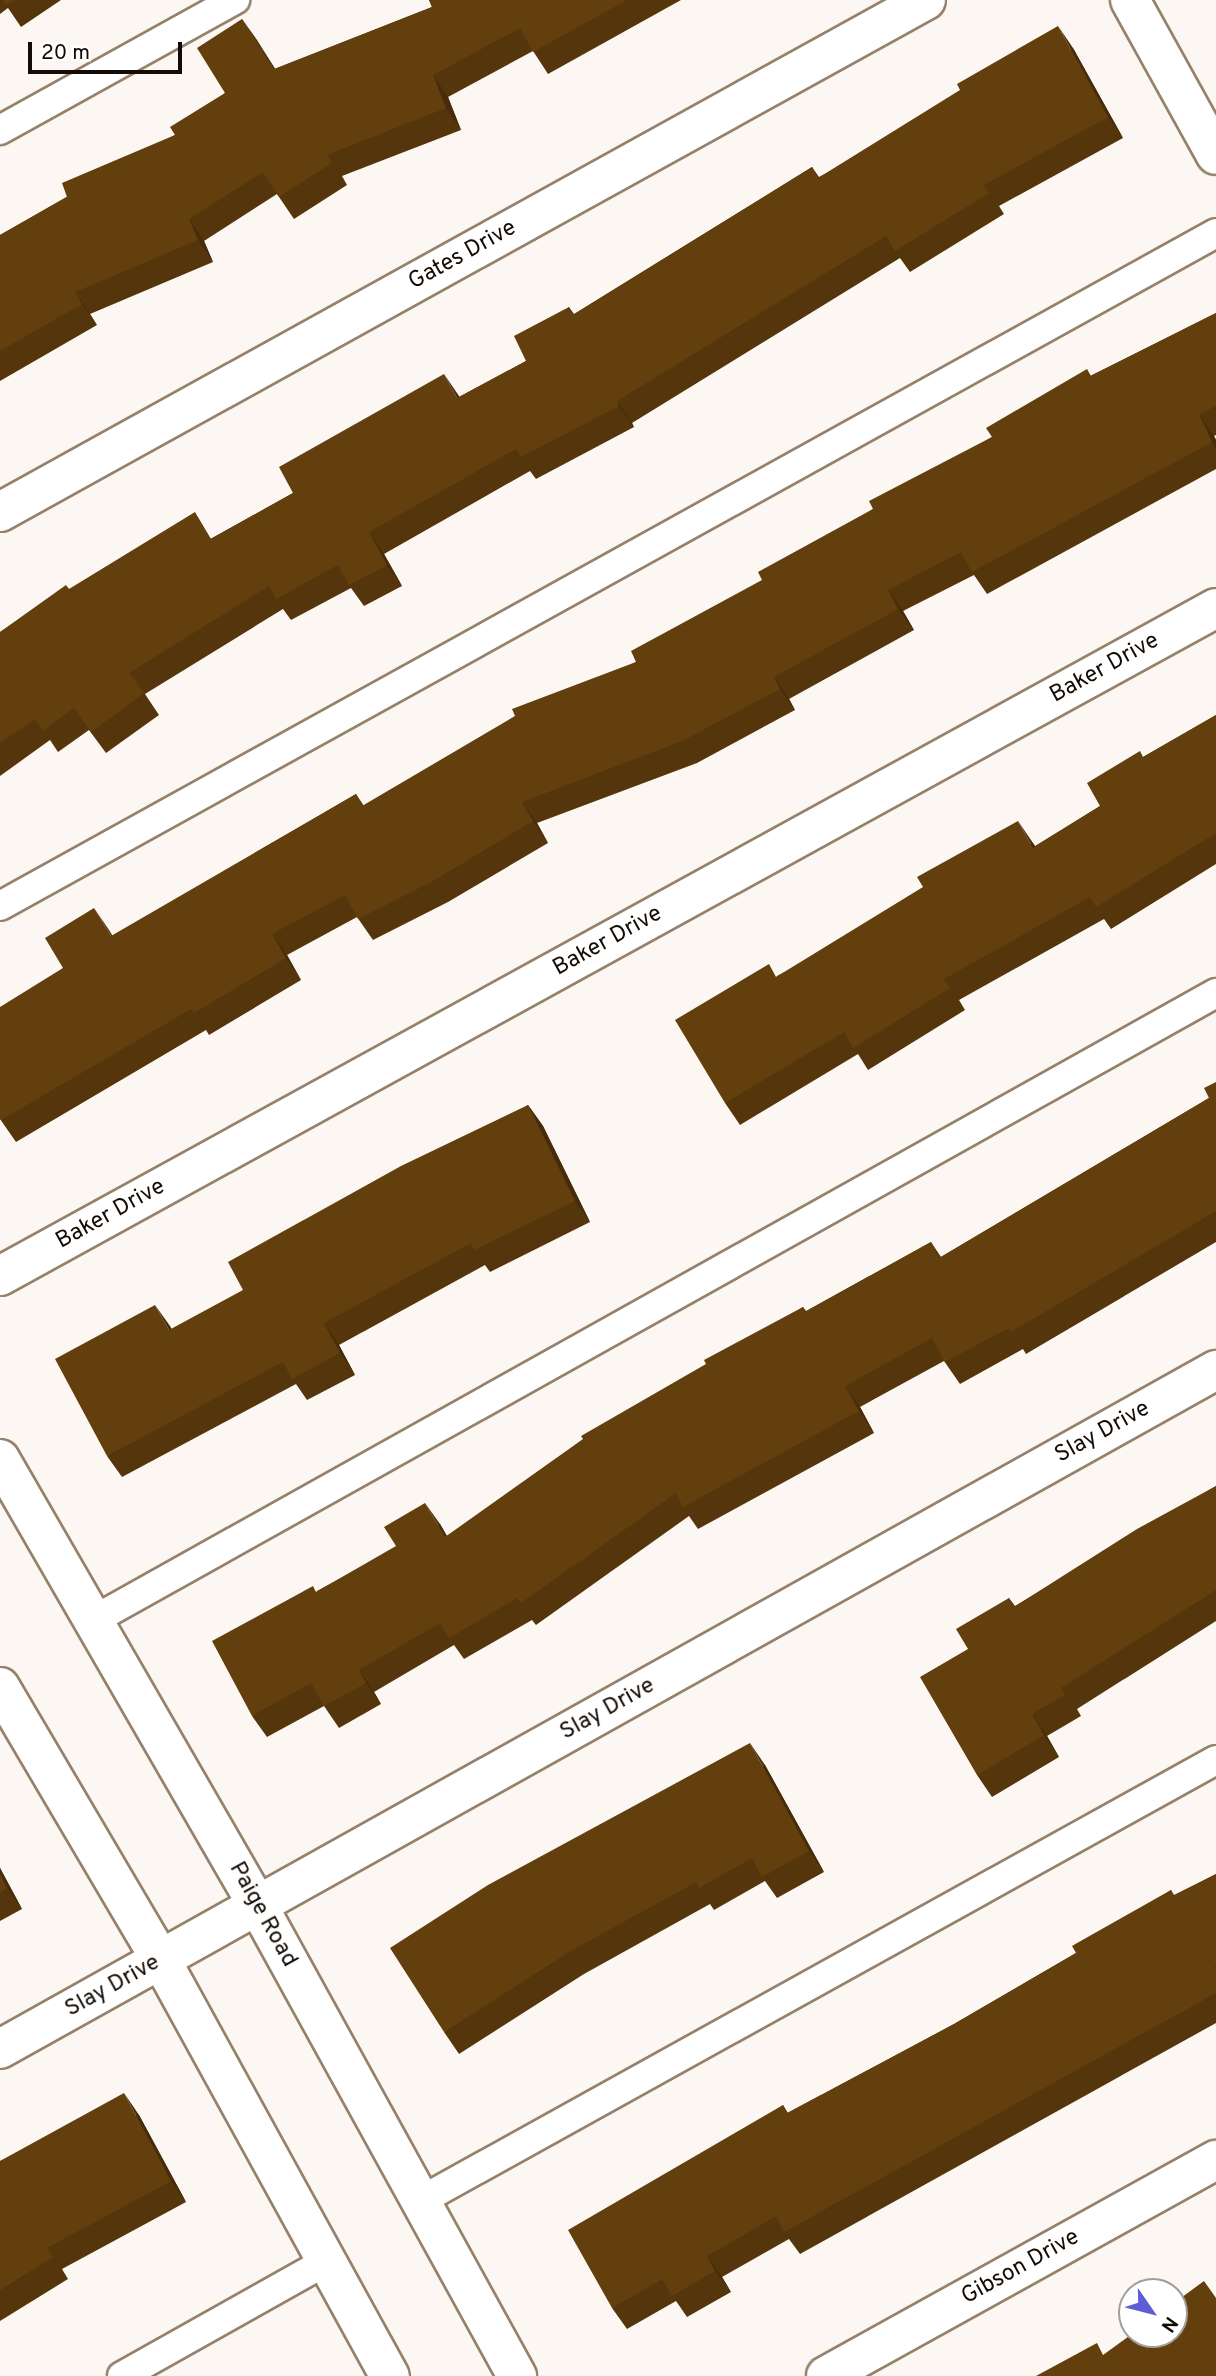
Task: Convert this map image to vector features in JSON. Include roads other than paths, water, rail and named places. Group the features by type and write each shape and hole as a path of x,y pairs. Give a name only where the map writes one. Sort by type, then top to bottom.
{"street":[{"name":"Gates Drive","path":"0,512 926,0"},
{"path":"1130,0 1216,155"},
{"name":"Baker Drive","path":"0,1276 1216,608"},
{"name":"Slay Drive","path":"0,2049 1216,1370"},
{"name":"Paige Road","path":"0,1459 258,1906 517,2376"},
{"path":"0,1687 161,1960 390,2376"},
{"name":"Gibson Drive","path":"826,2376 1216,2160"}],"lane":[{"path":"0,130 235,0"},
{"path":"0,906 1216,233"},
{"path":"92,1621 1216,993"},
{"path":"420,2201 1216,1760"},
{"path":"122,2376 327,2261"}]}
